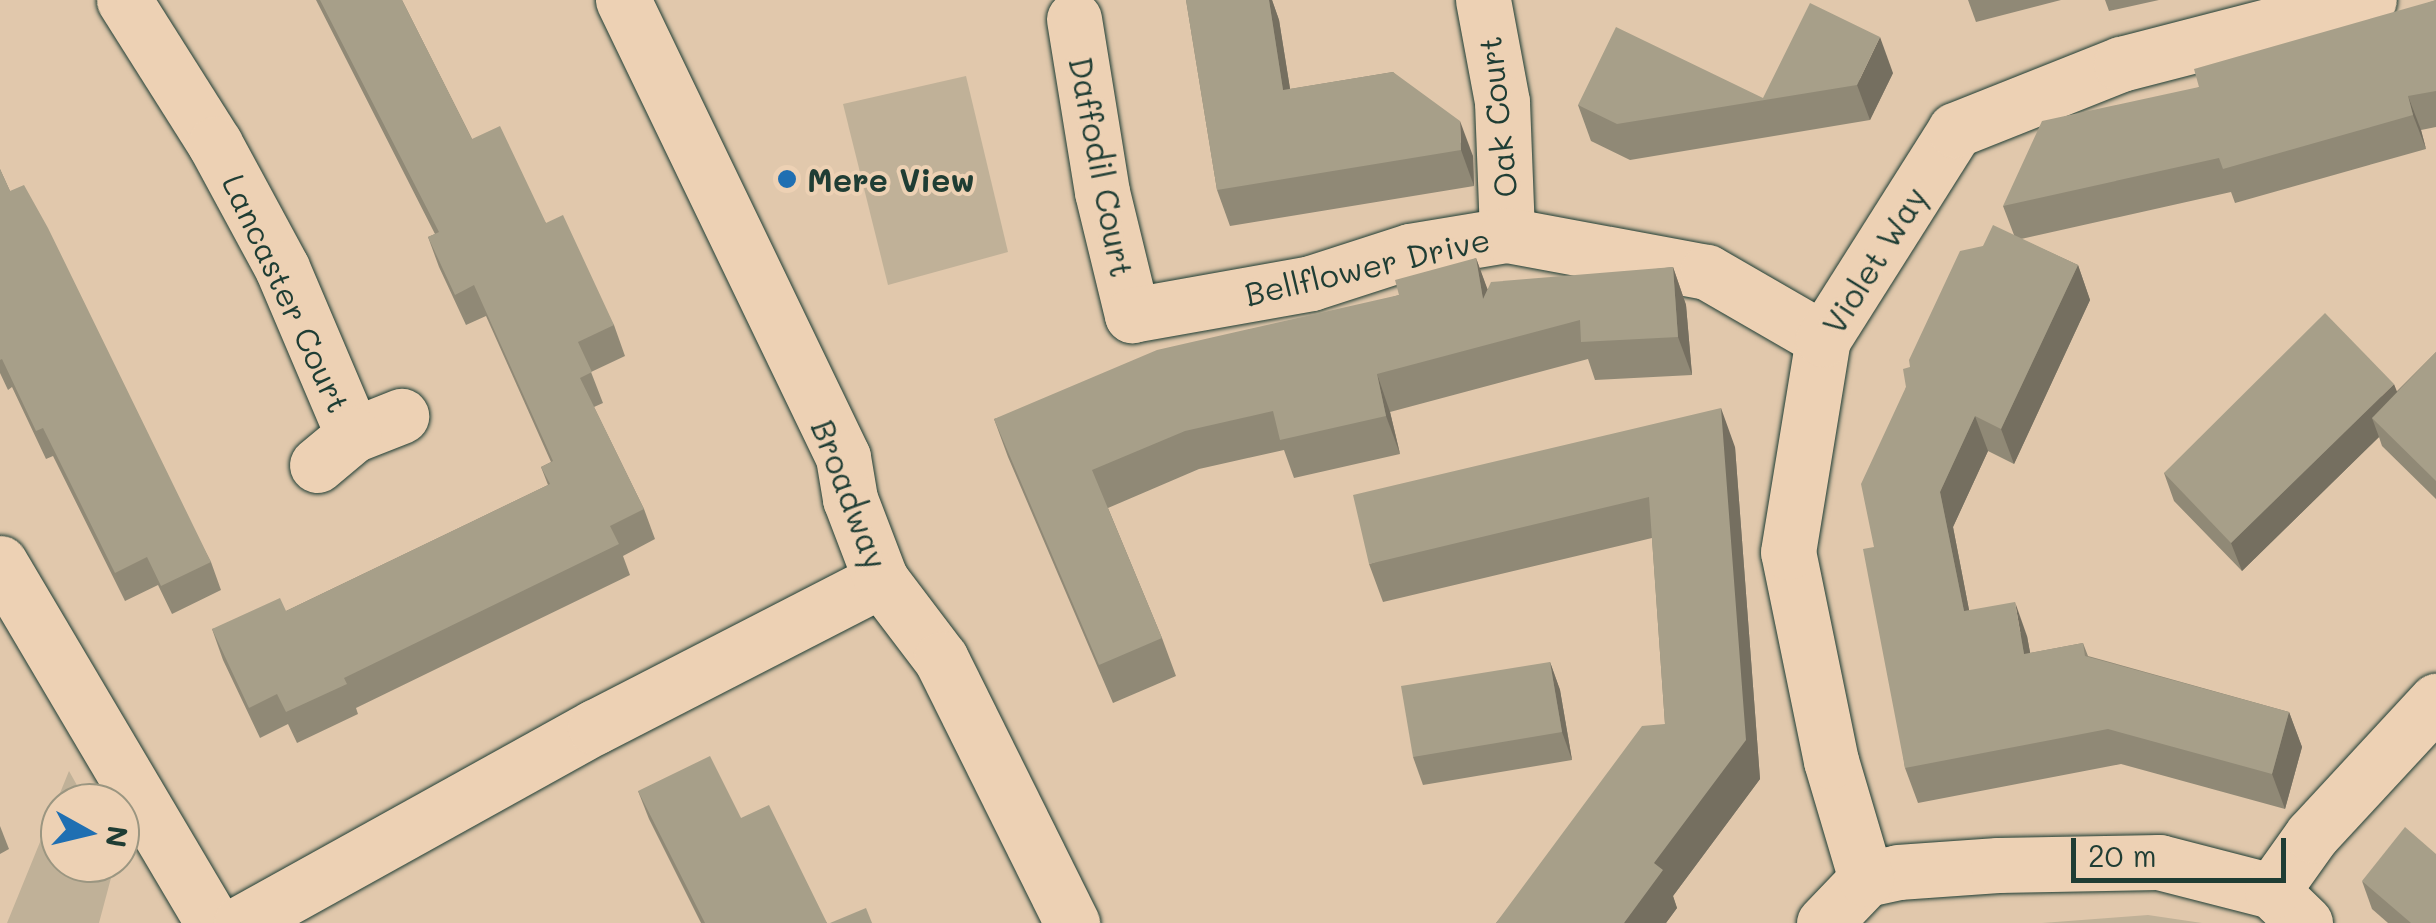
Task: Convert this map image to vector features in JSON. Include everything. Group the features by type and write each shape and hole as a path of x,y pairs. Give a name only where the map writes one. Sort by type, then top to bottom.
{"street":[{"name":"Lancaster Court","path":"124,0 141,35 214,144 282,268 357,438"},
{"name":"Broadway","path":"623,0 843,458 850,499 881,580 940,659 1072,923"},
{"name":"Oak Court","path":"1483,0 1502,102 1508,235"},
{"name":"Violet Way","path":"1866,880 1832,762 1788,552 1823,339 1955,130 2121,64 2369,0"},
{"name":"Daffodil Court","path":"1074,19 1102,192 1132,314"},
{"name":"Bellflower Drive","path":"1132,314 1311,284 1410,252 1508,235 1707,272 1823,339"},
{"path":"0,563 213,923"},
{"path":"241,923 595,727 881,580"},
{"path":"1824,923 1866,880 1898,872 1998,866 2160,862 2288,907 2312,835 2436,701"}],"shaded area":[{"path":"966,76 1008,252 888,285 843,104"},
{"path":"69,771 76,783 64,783"},
{"path":"40,842 40,883 110,883 99,923 7,923"},
{"path":"2148,915 2202,923 2042,923"}],"building":[{"path":"320,0 402,0 472,139 500,126 546,223 563,215 614,325 578,342 592,372 580,378 644,509 610,526 619,544 344,678 347,684 286,712 277,694 249,708 212,629 280,598 286,611 550,484 541,467 553,461 474,285 455,295 428,237 439,232"},
{"path":"1186,0 1269,0 1283,90 1393,72 1460,121 1461,150 1217,190"},
{"path":"2436,0 2436,91 2408,96 2413,115 2223,169 2219,158 2003,206 2042,121 2199,87 2194,69"},
{"path":"1810,3 1880,37 1857,85 1617,124 1578,105 1616,27 1763,98"},
{"path":"0,169 10,191 24,185 48,228 211,562 161,586 147,557 115,573 43,428 36,431 0,360"},
{"path":"1993,225 2078,265 2001,429 1975,416 1940,492 1964,611 2015,602 2024,654 2083,643 2085,656 2289,712 2272,774 2108,729 1905,768 1863,549 1874,547 1861,484 1906,387 1903,369 1910,367 1909,360 1960,251 1983,246"},
{"path":"1476,258 1483,299 1491,282 1673,267 1678,337 1581,342 1580,320 1377,374 1386,416 1280,440 1273,411 1185,431 1092,470 1162,638 1099,665 994,419 1157,350 1399,295 1395,280"},
{"path":"2325,313 2394,384 2231,543 2164,473"},
{"path":"2436,352 2436,481 2372,418"},
{"path":"1721,408 1746,740 1654,863 1663,870 1624,923 1496,923 1642,726 1665,724 1649,497 1369,564 1353,495"},
{"path":"1550,662 1562,732 1413,757 1401,686"},
{"path":"710,756 741,818 769,805 827,923 705,923 638,791"},
{"path":"2405,827 2436,854 2436,923 2411,923 2362,881"},
{"path":"866,908 872,923 830,923"}],"place":[{"name":"Mere View","path":"787,179"}]}
